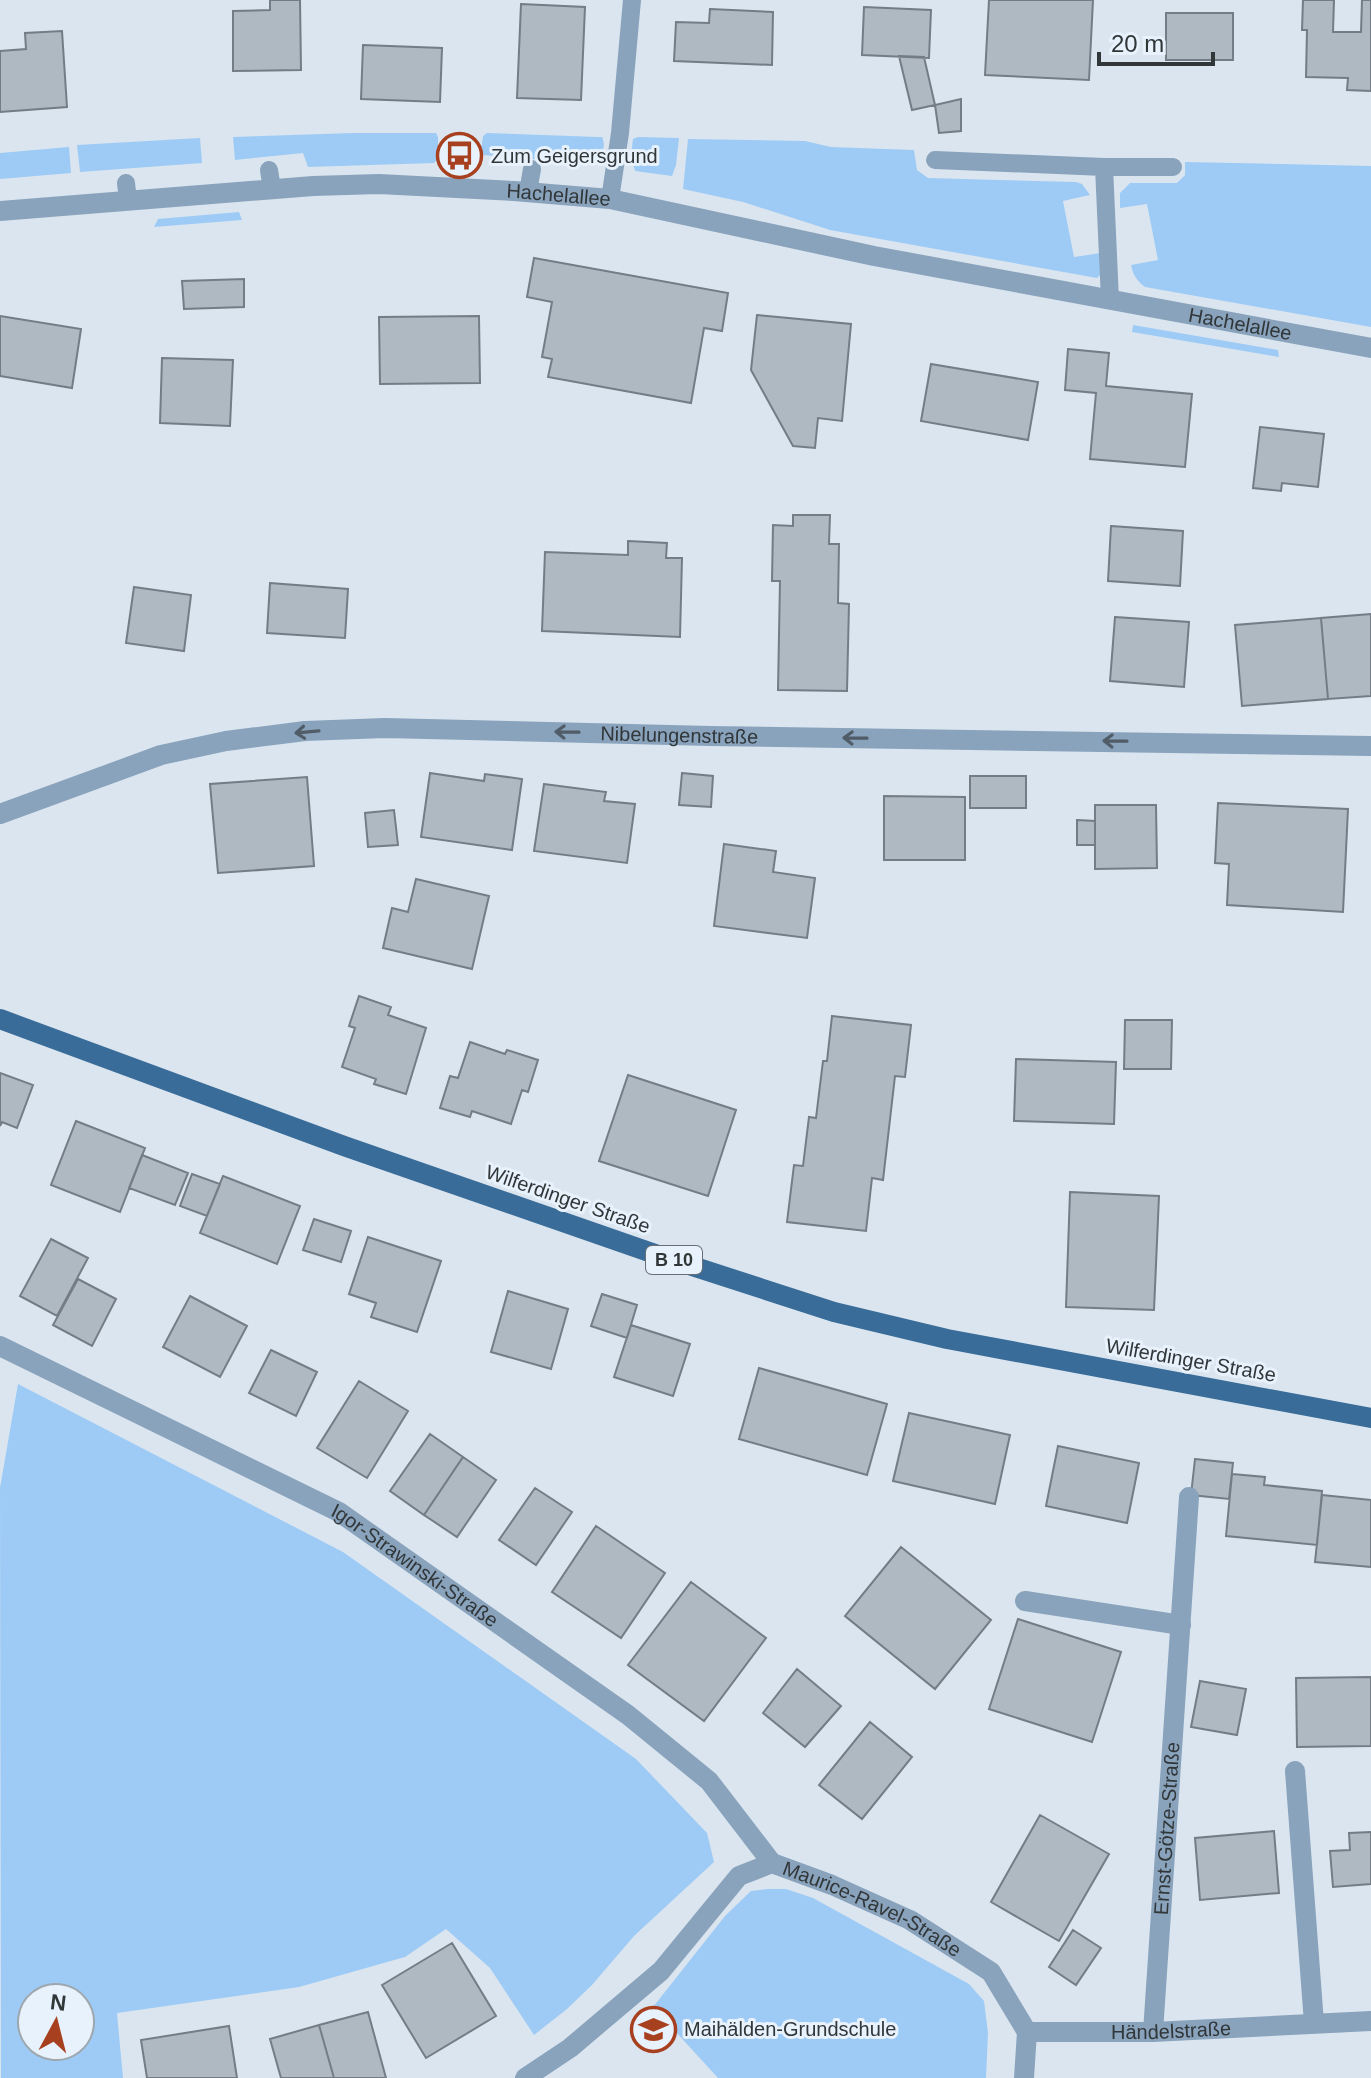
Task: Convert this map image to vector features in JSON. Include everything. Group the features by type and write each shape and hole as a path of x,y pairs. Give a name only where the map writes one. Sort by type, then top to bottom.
{"main road":[{"name":"Wilferdinger Straße","path":"0,1019 344,1146 655,1254 834,1312 947,1339 1371,1418"}],"street":[{"name":"Hachelallee","path":"0,211 127,192 271,180 528,192 610,199 874,256 1371,348"},
{"name":"Nibelungenstraße","path":"0,814 161,755 226,741 305,731 385,728 1371,746"},
{"name":"Igor-Strawinski-Straße","path":"0,1346 339,1512 640,1725 709,1781 772,1863"},
{"name":"Ernst-Götze-Straße","path":"1153,2032 1189,1497"},
{"path":"1025,1601 1181,1625"},
{"path":"1295,1771 1314,2023"},
{"name":"Maurice-Ravel-Straße","path":"525,2078 570,2048 661,1971 739,1876 772,1863 832,1885 910,1920 991,1972 1027,2032"},
{"name":"Händelstraße","path":"1027,2032 1153,2032 1371,2021"},
{"path":"1024,2078 1027,2032"}],"lane":[{"path":"610,199 620,133 632,0"},
{"path":"935,160 1173,167"},
{"path":"1104,167 1110,300"},
{"path":"528,192 532,169"}],"shaded area":[{"path":"436,133 438,159 434,163 308,167 303,153 235,160 233,137"},
{"path":"487,133 602,137 604,148 594,164 484,155 481,151 483,136"},
{"path":"200,138 202,163 80,172 77,145"},
{"path":"679,138 672,176 635,171 631,156 633,139"},
{"path":"688,139 805,141 831,147 914,150 917,170 928,178 1076,182 1082,184 1090,195 1063,201 1074,257 1101,253 1100,275 1097,278 830,230 743,202 683,189"},
{"path":"69,147 71,173 0,179 0,153"},
{"path":"1185,162 1371,166 1371,327 1142,285 1131,265 1158,260 1147,204 1120,208 1120,193 1130,183 1177,183 1185,175"},
{"path":"239,212 242,220 154,227 158,219"},
{"path":"1133,325 1278,350 1279,357 1132,332"},
{"path":"18,1384 343,1552 636,1759 707,1833 714,1862 634,1936 592,1985 534,2035 490,1968 446,1929 405,1957 299,1987 117,2013 123,2078 1,2078 0,1488"},
{"path":"786,1889 813,1898 969,1984 984,2001 988,2033 986,2078 718,2078 653,2007 725,1916 751,1891"}],"building":[{"path":"270,0 300,0 301,70 233,71 233,11 270,10"},
{"path":"989,0 1093,0 1089,80 985,75"},
{"path":"1303,0 1334,0 1333,32 1361,32 1362,0 1371,0 1371,91 1347,90 1348,78 1306,77 1307,30 1302,30"},
{"path":"521,4 585,7 581,100 517,98"},
{"path":"864,7 931,10 929,58 862,55"},
{"path":"710,9 773,12 772,65 674,61 676,22 709,23"},
{"path":"1166,13 1233,13 1233,60 1166,60"},
{"path":"62,31 67,107 0,112 0,51 26,49 25,33"},
{"path":"363,45 442,48 440,102 361,99"},
{"path":"899,56 924,57 935,105 912,110"},
{"path":"961,99 961,131 939,133 935,105"},
{"path":"534,258 728,293 722,331 704,328 691,403 548,377 552,359 542,357 552,302 527,297"},
{"path":"244,279 244,307 184,309 182,281"},
{"path":"757,315 851,324 842,421 818,418 815,448 793,446 751,370"},
{"path":"0,316 81,329 72,388 0,376"},
{"path":"479,316 480,383 380,384 379,317"},
{"path":"1068,349 1109,353 1106,386 1192,394 1185,467 1090,459 1096,393 1065,390"},
{"path":"162,358 233,360 230,426 160,423"},
{"path":"931,364 1038,382 1028,440 921,421"},
{"path":"1260,427 1324,434 1318,487 1282,483 1281,491 1253,488"},
{"path":"793,515 830,515 829,544 839,544 838,603 849,604 847,691 778,690 780,581 772,581 773,525 793,526"},
{"path":"1111,526 1183,531 1180,586 1108,581"},
{"path":"628,541 667,543 666,558 682,558 680,637 542,631 545,552 628,555"},
{"path":"270,583 348,589 345,638 267,633"},
{"path":"134,587 191,595 184,651 126,643"},
{"path":"1371,614 1371,696 1328,699 1321,618"},
{"path":"1115,617 1189,622 1184,687 1110,681"},
{"path":"1321,618 1328,699 1242,706 1235,625"},
{"path":"430,773 484,781 485,774 522,779 512,850 421,837"},
{"path":"682,773 713,776 711,807 679,805"},
{"path":"970,776 1026,776 1026,808 970,808"},
{"path":"307,777 314,866 218,873 210,784"},
{"path":"544,784 606,792 604,801 635,804 627,863 534,851"},
{"path":"884,796 965,797 965,860 884,860"},
{"path":"1218,803 1348,809 1343,912 1227,905 1229,864 1215,863"},
{"path":"1095,805 1156,805 1157,868 1095,869"},
{"path":"394,810 398,845 368,847 365,813"},
{"path":"1077,820 1095,821 1095,845 1077,845"},
{"path":"724,844 776,851 773,872 815,878 807,938 714,926"},
{"path":"416,879 489,896 472,969 383,948 392,908 408,912"},
{"path":"359,996 391,1007 388,1015 426,1028 406,1094 374,1084 376,1079 342,1067 355,1028 349,1026"},
{"path":"832,1016 911,1025 905,1077 895,1076 883,1180 872,1178 866,1231 787,1222 794,1165 803,1166 809,1117 816,1118"},
{"path":"1125,1020 1172,1020 1171,1069 1124,1069"},
{"path":"470,1042 505,1054 507,1050 538,1060 528,1092 522,1090 511,1124 472,1111 470,1117 440,1108 450,1076 458,1078"},
{"path":"1016,1059 1116,1062 1114,1124 1014,1121"},
{"path":"0,1073 33,1085 17,1128 2,1122 0,1126"},
{"path":"628,1075 736,1110 708,1196 599,1161"},
{"path":"76,1121 145,1148 120,1212 51,1185"},
{"path":"142,1155 188,1173 175,1205 129,1188"},
{"path":"192,1174 220,1184 207,1216 180,1206"},
{"path":"223,1176 300,1206 277,1264 200,1233"},
{"path":"1070,1192 1159,1196 1154,1310 1066,1307"},
{"path":"314,1219 351,1231 341,1262 303,1250"},
{"path":"368,1237 441,1261 417,1332 371,1317 376,1303 349,1294"},
{"path":"51,1239 88,1258 57,1316 20,1296"},
{"path":"78,1279 116,1299 92,1346 53,1325"},
{"path":"508,1291 568,1309 551,1369 491,1352"},
{"path":"602,1294 637,1305 627,1338 591,1326"},
{"path":"190,1296 247,1326 220,1377 163,1347"},
{"path":"631,1325 690,1344 673,1396 614,1377"},
{"path":"271,1350 317,1372 296,1416 249,1393"},
{"path":"759,1368 887,1404 867,1475 739,1439"},
{"path":"359,1381 408,1411 367,1478 317,1448"},
{"path":"909,1413 1010,1435 995,1504 893,1481"},
{"path":"430,1434 463,1457 424,1515 390,1491"},
{"path":"1058,1446 1139,1463 1127,1523 1046,1506"},
{"path":"463,1457 496,1480 457,1537 424,1515"},
{"path":"1195,1459 1233,1463 1229,1499 1191,1495"},
{"path":"1232,1474 1265,1477 1264,1485 1322,1491 1317,1545 1226,1536"},
{"path":"535,1488 572,1512 536,1565 499,1540"},
{"path":"1322,1495 1371,1500 1371,1567 1315,1562"},
{"path":"596,1526 665,1573 621,1638 552,1592"},
{"path":"901,1547 991,1620 935,1689 845,1616"},
{"path":"691,1582 766,1638 704,1721 628,1665"},
{"path":"1018,1619 1121,1652 1092,1742 989,1709"},
{"path":"797,1669 841,1706 805,1747 763,1713"},
{"path":"1371,1677 1371,1746 1297,1747 1296,1678"},
{"path":"1200,1681 1246,1689 1237,1735 1191,1727"},
{"path":"870,1722 912,1757 862,1819 819,1785"},
{"path":"1040,1815 1109,1854 1059,1941 991,1902"},
{"path":"1274,1831 1279,1893 1200,1900 1195,1838"},
{"path":"1371,1832 1371,1884 1333,1887 1330,1851 1350,1850 1349,1833"},
{"path":"1073,1930 1101,1948 1076,1985 1049,1967"},
{"path":"452,1943 496,2016 426,2058 382,1985"},
{"path":"368,2012 386,2078 334,2078 319,2025"},
{"path":"319,2025 334,2078 281,2078 270,2039"},
{"path":"229,2026 237,2078 147,2078 141,2040"}],"place":[{"name":"Zum Geigersgrund","path":"460,156"},
{"name":"Maihälden-Grundschule","path":"653,2029"}]}
